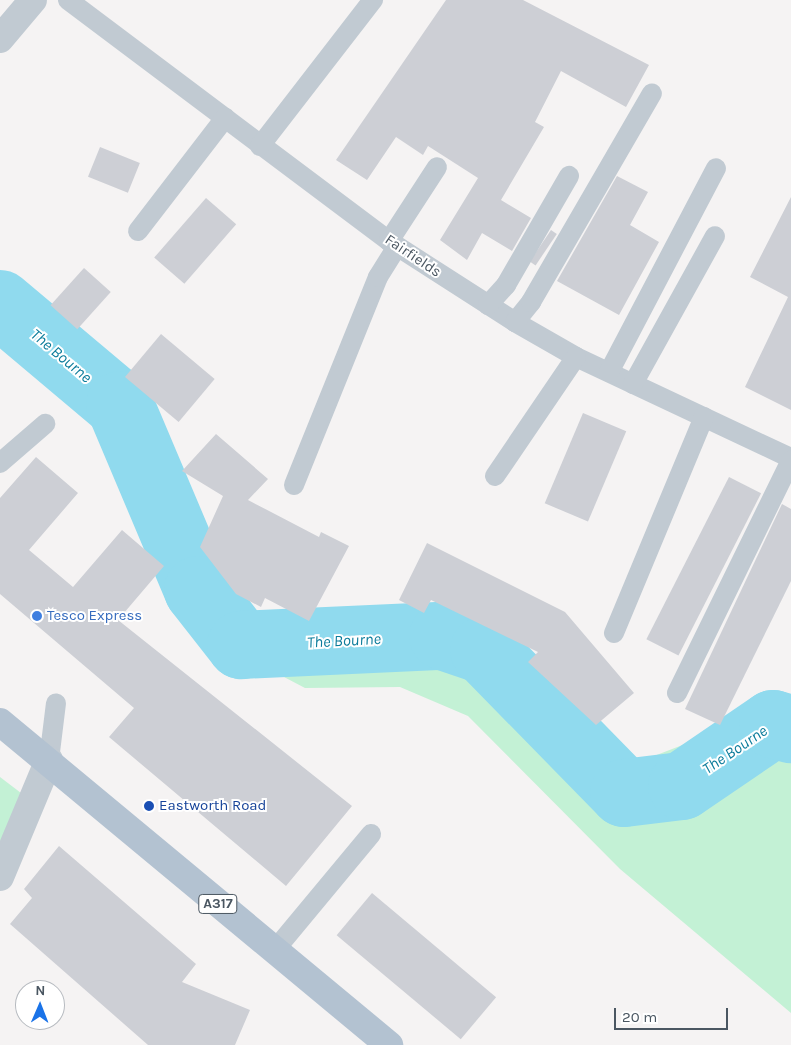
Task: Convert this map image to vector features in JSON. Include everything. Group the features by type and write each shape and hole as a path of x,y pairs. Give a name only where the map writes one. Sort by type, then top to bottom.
{"main road":[{"name":"A317","path":"0,722 49,760 274,951 389,1045"}],"street":[{"path":"0,39 33,0"},
{"path":"0,877 49,760"}],"lane":[{"name":"Fairfields","path":"68,0 260,146 393,243 488,305 576,357 791,459"},
{"path":"260,146 373,0"},
{"path":"515,322 531,302 652,93"},
{"path":"138,231 225,118"},
{"path":"294,485 393,243 437,167"},
{"path":"609,372 716,168"},
{"path":"488,305 506,285 569,176"},
{"path":"634,384 715,236"},
{"path":"495,476 576,357"},
{"path":"614,633 704,417"},
{"path":"0,463 44,424"},
{"path":"678,693 791,459"},
{"path":"49,760 56,703"},
{"path":"274,951 371,834"}],"green space":[{"path":"271,619 495,631 636,763 716,732 791,710 791,1013 620,869 468,716 400,687 305,688 204,635"},
{"path":"0,777 21,793 0,843"}],"building":[{"path":"446,0 523,0 649,65 626,107 561,71 535,122 544,127 501,200 531,218 512,251 482,233 467,260 440,240 478,178 428,146 423,155 396,137 367,180 336,160"},
{"path":"100,147 140,163 128,193 88,177"},
{"path":"617,176 648,192 630,225 659,242 619,315 557,281"},
{"path":"791,197 791,410 745,387 788,297 750,277"},
{"path":"206,198 236,224 184,284 154,258"},
{"path":"551,230 557,234 536,265 530,262"},
{"path":"84,268 111,292 77,329 51,305"},
{"path":"161,334 215,379 179,422 125,377"},
{"path":"583,413 626,431 588,522 545,503"},
{"path":"216,434 268,479 248,500 319,537 321,532 349,546 309,621 265,598 261,607 236,594 200,547 223,496 182,471"},
{"path":"36,457 78,493 29,550 73,587 122,530 164,566 118,620 352,806 286,886 109,737 134,708 0,594 0,498"},
{"path":"729,477 761,493 678,656 646,639"},
{"path":"782,504 791,509 791,581 720,725 685,709"},
{"path":"427,543 565,612 634,693 596,725 528,662 538,652 431,600 424,613 399,600"},
{"path":"59,846 196,964 182,982 250,1010 235,1045 148,1045 10,924 32,898 24,889"},
{"path":"372,893 496,997 461,1039 337,935"}],"waterway":[{"name":"The Bourne","path":"0,304 120,405 198,590 241,645 443,636 484,650 624,793 682,786 773,724 791,729"}],"place":[{"name":"Tesco Express","path":"37,616"},
{"name":"Eastworth Road","path":"149,806"}]}
